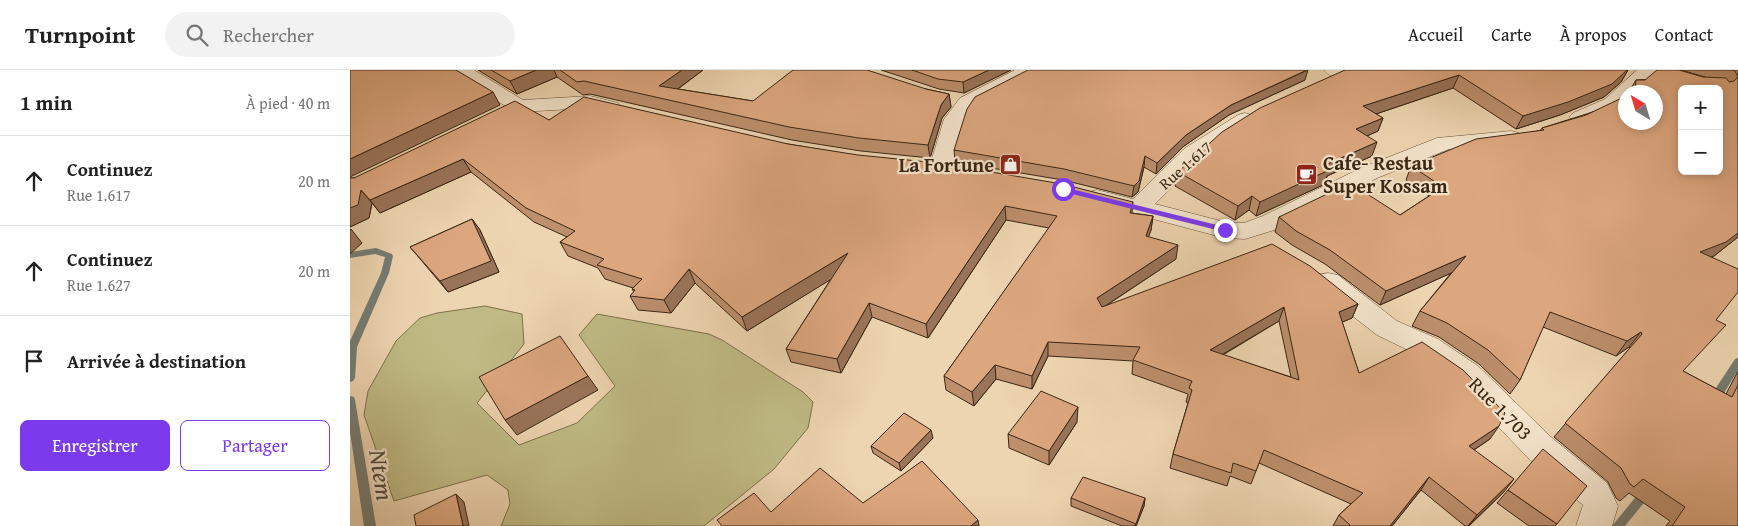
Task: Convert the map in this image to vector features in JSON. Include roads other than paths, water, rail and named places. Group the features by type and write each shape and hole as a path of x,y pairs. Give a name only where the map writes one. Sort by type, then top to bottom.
{"street":[{"path":"466,74 492,70"},
{"path":"941,169 955,119 967,102 1030,70"},
{"path":"1619,76 1654,73"},
{"path":"1560,125 1612,103 1654,73"},
{"path":"466,74 519,106"},
{"path":"943,98 967,102"},
{"path":"494,118 519,106 590,102 628,111"},
{"name":"Rue 1.617","path":"1139,207 1193,153 1238,122 1263,110"},
{"path":"1245,232 1272,222 1369,173 1445,142 1528,135"},
{"path":"1072,191 1225,230 1245,232 1276,249"},
{"name":"Rue 1.703","path":"1307,267 1387,328 1428,347 1466,374 1539,447 1595,494 1601,506 1594,526"}],"waterway":[{"name":"Ntem","path":"350,255 376,251 389,256 385,273 352,347 350,378"},
{"path":"1714,400 1738,362"},
{"name":"Ntem","path":"350,400 370,526"},
{"path":"1618,526 1647,491"}],"place":[{"name":"La Fortune","path":"1010,164"},
{"name":"Cafe- Restau Super Kossam","path":"1307,174"}]}
